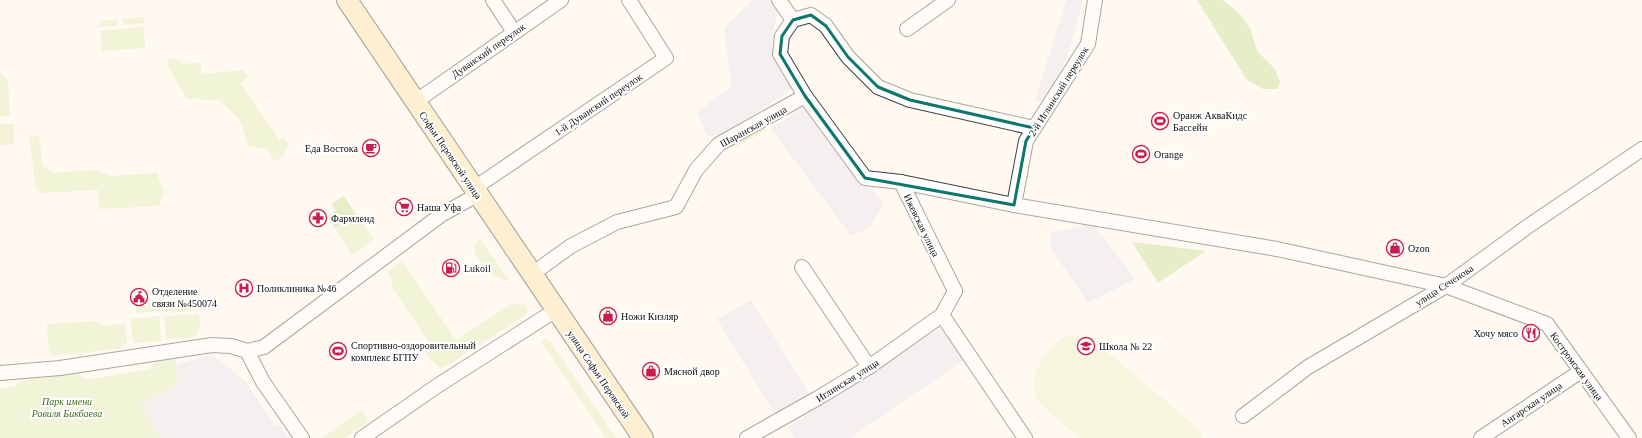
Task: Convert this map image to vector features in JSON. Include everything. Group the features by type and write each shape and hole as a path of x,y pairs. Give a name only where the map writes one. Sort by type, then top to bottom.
{"main road":[{"name":"Софьи Перовской улица","path":"347,0 556,310"},
{"name":"улица Софьи Перовской","path":"556,310 643,438"}],"street":[{"path":"493,0 514,32"},
{"name":"Дуванский переулок","path":"415,102 561,0"},
{"name":"1-й Дуванский переулок","path":"475,192 666,58 629,0"},
{"path":"907,29 948,0"},
{"name":"2-й Иглинский переулок","path":"1014,205 1026,141 1088,44 1095,0"},
{"path":"783,1 794,20 811,15 826,26 848,57 878,87 910,100 1034,128"},
{"name":"Ижевская улица","path":"794,20 782,36 780,54 805,96 865,178 901,182 955,291 942,315"},
{"name":"Шаранская улица","path":"532,274 571,246 617,222 676,207 696,170 719,144 805,96"},
{"name":"улица Сеченова","path":"1243,416 1308,367 1446,286 1527,227 1642,149"},
{"name":"Костромская улица","path":"901,182 1014,205 1277,249 1446,286 1547,324 1629,438"},
{"path":"0,373 60,368 212,345 231,346 247,351 264,347 475,192"},
{"path":"802,267 869,367"},
{"path":"362,438 437,386 556,310"},
{"path":"942,315 1025,438"},
{"name":"Иглинская улица","path":"747,438 869,367 942,315"},
{"path":"247,351 263,382 302,438"},
{"name":"Ангарская улица","path":"1481,438 1581,371"}],"highlighted area":[{"path":"811,15 826,26 848,57 878,87 910,100 1034,128 1026,141 1014,205 865,178 805,96 780,54 782,36 793,20"}],"shaded area":[{"path":"753,0 773,0 778,6 771,47 794,88 724,134 707,136 697,112 732,86 724,28"},
{"path":"1066,0 1083,0 1075,31 1060,77 1047,103 1035,101"},
{"path":"804,107 884,204 869,228 851,236 771,129"},
{"path":"1093,224 1135,279 1088,303 1050,247 1051,232"},
{"path":"751,300 811,396 775,415 717,319"},
{"path":"939,326 964,360 850,438 795,438 788,428"},
{"path":"212,354 246,382 275,426 280,425 289,438 161,438 140,405 177,384 176,365"}],"green space":[{"path":"1197,0 1223,0 1241,15 1251,30 1257,51 1274,68 1280,81 1278,89 1263,89 1247,80"},
{"path":"143,17 144,23 123,25 122,19"},
{"path":"117,20 117,26 98,27 100,21"},
{"path":"144,27 145,48 102,51 100,31"},
{"path":"175,58 183,64 200,62 202,74 243,70 248,77 240,83 279,139 285,139 288,145 284,155 276,162 265,149 248,146 241,122 220,100 187,99 166,64 169,59"},
{"path":"0,73 8,80 10,116 0,116"},
{"path":"0,124 14,124 14,144 0,145"},
{"path":"763,124 766,130 736,147 731,147 729,144"},
{"path":"39,136 43,166 53,173 93,170 113,176 157,173 164,192 159,206 99,209 98,190 41,193 36,189 29,137"},
{"path":"344,196 356,214 335,228 327,217 336,211 331,204"},
{"path":"356,214 374,240 352,255 335,228"},
{"path":"480,239 509,280 496,277 481,264 475,252 474,245"},
{"path":"1132,242 1206,251 1158,283"},
{"path":"402,261 456,340 511,304 525,305 528,312 445,367 440,368 429,358 423,347 429,342 391,286 393,281 387,272"},
{"path":"198,302 199,310 165,312 165,303"},
{"path":"158,304 159,311 136,313 136,306"},
{"path":"199,314 199,329 194,337 166,340 164,316"},
{"path":"159,316 161,341 133,343 131,319"},
{"path":"95,321 100,325 125,324 127,343 122,348 53,356 49,353 47,324"},
{"name":"Школа № 22","path":"1080,336 1092,339 1200,430 1203,438 1080,438 1059,421 1040,403 1034,386 1035,376 1043,358 1057,343 1066,337"},
{"path":"540,340 549,340 616,438 606,438"},
{"name":"Парк имени Равиля Бикбаева","path":"174,355 177,384 140,405 161,438 0,438 0,389 15,387 22,380 76,373 87,380 150,369 160,356"},
{"path":"362,410 369,422 344,438 322,438"}],"place":[{"name":"Оранж АкваКидс Бассейн","path":"1160,121"},
{"name":"Еда Востока","path":"371,148"},
{"name":"Orange","path":"1141,154"},
{"name":"Наша Уфа","path":"404,207"},
{"name":"Фармленд","path":"318,218"},
{"name":"Ozon","path":"1395,248"},
{"name":"Lukoil","path":"451,268"},
{"name":"Поликлиника №46","path":"244,288"},
{"name":"Отделение связи №450074","path":"139,297"},
{"name":"Ножи Кизляр","path":"608,316"},
{"name":"Хочу мясо","path":"1531,333"},
{"name":"Школа № 22","path":"1086,346"},
{"name":"Спортивно-оздоровительный комплекс БГПУ","path":"338,351"},
{"name":"Мясной двор","path":"651,371"}]}
